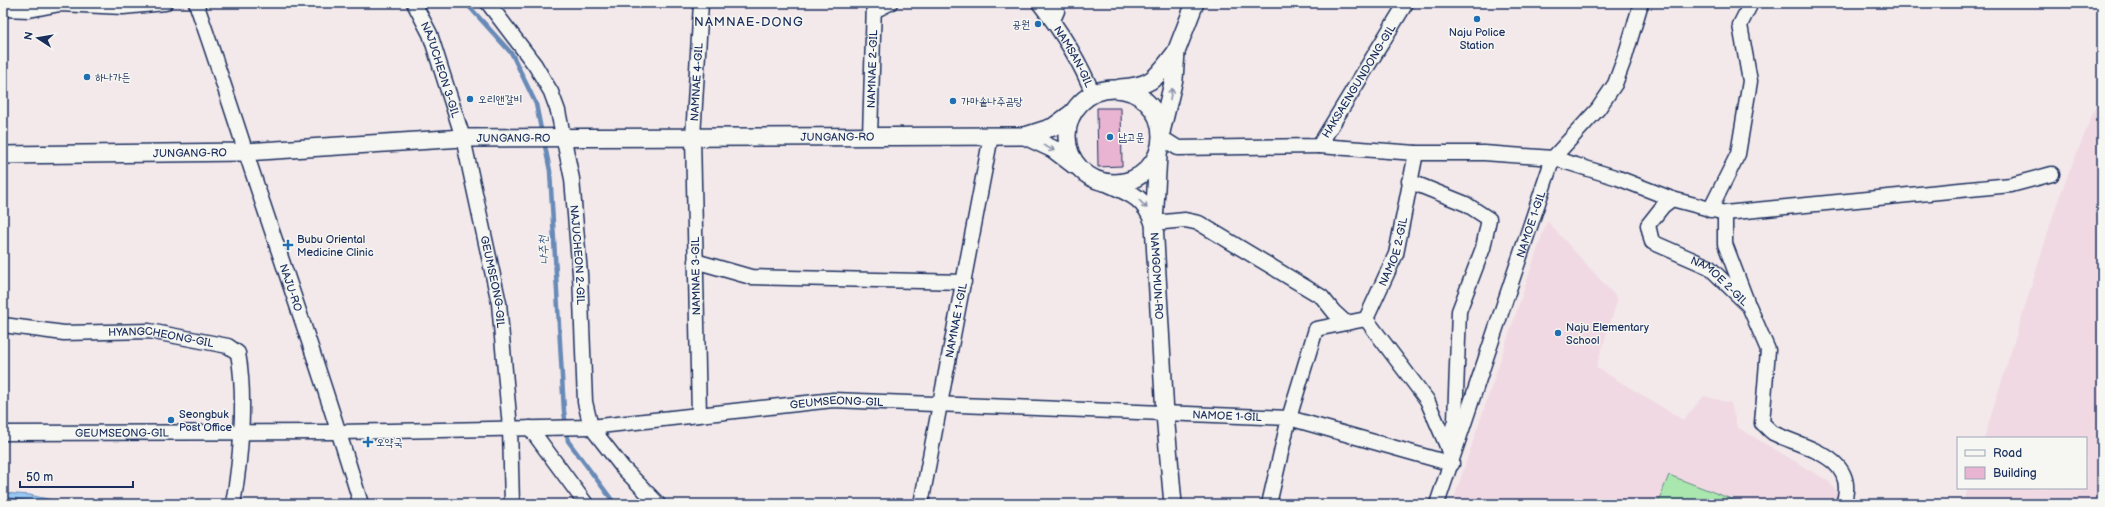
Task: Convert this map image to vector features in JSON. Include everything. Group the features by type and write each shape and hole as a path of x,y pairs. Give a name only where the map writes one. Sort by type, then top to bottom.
{"street":[{"path":"3,9 29,10 60,4 123,7 165,3"},
{"name":"NAJU-RO","path":"196,3 230,99 245,152 340,432 361,504"},
{"name":"NAJUCHEON 3-GIL","path":"414,3 430,34 464,138"},
{"name":"NAJUCHEON 2-GIL","path":"488,3 535,65 547,86 558,111 561,137 572,179 580,274 585,402 591,427 623,468 658,504"},
{"name":"NAMNAE 4-GIL","path":"693,137 701,3"},
{"path":"874,7 890,3"},
{"name":"NAMSAN-GIL","path":"1039,3 1053,20 1085,75 1093,94"},
{"name":"NAMSAN-GIL","path":"1053,20 1057,11 1057,3"},
{"path":"1110,184 1125,183 1139,177 1151,166 1160,141 1172,86 1176,52 1195,3"},
{"name":"HAKSAENGUNDONG-GIL","path":"1160,141 1178,148 1319,146 1406,3"},
{"name":"NAMOE 1-GIL","path":"1437,504 1452,464 1552,158 1598,109 1615,84 1625,57 1641,3"},
{"path":"1710,210 1738,154 1750,81 1740,25 1751,3"},
{"name":"NAMNAE 2-GIL","path":"870,136 874,7"},
{"path":"1025,136 1053,127 1072,112 1083,100 1093,94 1112,88 1135,87 1150,82 1176,52"},
{"path":"1112,88 1129,90 1143,98 1153,109 1160,123 1154,223"},
{"path":"1072,112 1067,128 1067,144 1072,160 1082,172"},
{"name":"NAMNAE 1-GIL","path":"921,504 991,136"},
{"path":"1025,136 1063,155 1082,172 1095,180 1127,191 1142,202 1149,210 1154,223"},
{"name":"JUNGANG-RO","path":"3,155 245,152 464,138 1025,136"},
{"name":"NAMNAE 3-GIL","path":"693,137 699,415"},
{"name":"GEUMSEONG-GIL","path":"464,138 499,303 510,428"},
{"path":"1319,146 1416,153 1484,154 1552,158 1618,178 1672,199 1725,213 2011,185 2052,174"},
{"name":"NAMOE 2-GIL","path":"1366,319 1396,254 1409,181 1416,153"},
{"path":"1409,181 1466,204 1489,219 1483,248 1459,312 1455,421 1447,446"},
{"name":"NAMOE 2-GIL","path":"1672,199 1663,206 1648,225 1652,242 1709,267 1749,306 1768,350 1762,423 1772,432 1830,458 1841,471 1847,485 1845,498"},
{"path":"1725,213 1725,244 1749,306"},
{"name":"NAMGOMUN-RO","path":"1173,504 1164,414 1154,223 1185,220 1199,223 1322,297 1334,312 1346,323"},
{"path":"696,261 751,277 964,282"},
{"path":"1269,504 1289,418 1316,329 1366,319 1427,400 1447,446 1452,464"},
{"name":"HYANGCHEONG-GIL","path":"3,325 64,333 149,331 228,346 238,353 241,369 241,431"},
{"name":"GEUMSEONG-GIL","path":"3,433 241,431 340,432 591,427 833,400 1164,414"},
{"name":"NAMOE 1-GIL","path":"1164,414 1289,418 1452,464"},
{"path":"510,428 512,504"},
{"path":"530,428 586,504"},
{"path":"233,504 241,431"}],"shaded area":[{"path":"2102,102 2102,504 1963,504 1968,489 2087,489 2087,437 1984,437 2058,200 2095,108"},
{"name":"Naju Elementary School","path":"1547,221 1618,299 1596,367 1683,420 1704,396 1731,403 1737,427 1828,481 1838,493 1833,504 1452,504"}],"green space":[{"path":"1669,475 1744,504 1657,504"}],"water":[{"path":"3,493 30,495 69,504 3,504"}],"building":[{"name":"남고문","path":"1097,108 1121,108 1122,166 1098,167"}],"waterway":[{"name":"나주천","path":"466,3 512,54 536,104 542,134"},
{"name":"나주천","path":"544,141 550,171 564,411 568,441 615,504"}],"place":[{"name":"Naju Police Station","path":"1477,19"},
{"name":"공원","path":"1038,24"},
{"name":"하나가든","path":"87,77"},
{"name":"오리앤갈비","path":"470,99"},
{"name":"가마솥나주곰탕","path":"953,101"},
{"name":"남고문","path":"1110,137"},
{"name":"Bubu Oriental Medicine Clinic","path":"288,245"},
{"name":"Naju Elementary School","path":"1558,333"},
{"name":"Seongbuk Post Office","path":"171,420"},
{"name":"오약국","path":"368,442"}],"district":[{"name":"NAMNAE-DONG","path":"749,22"}]}
